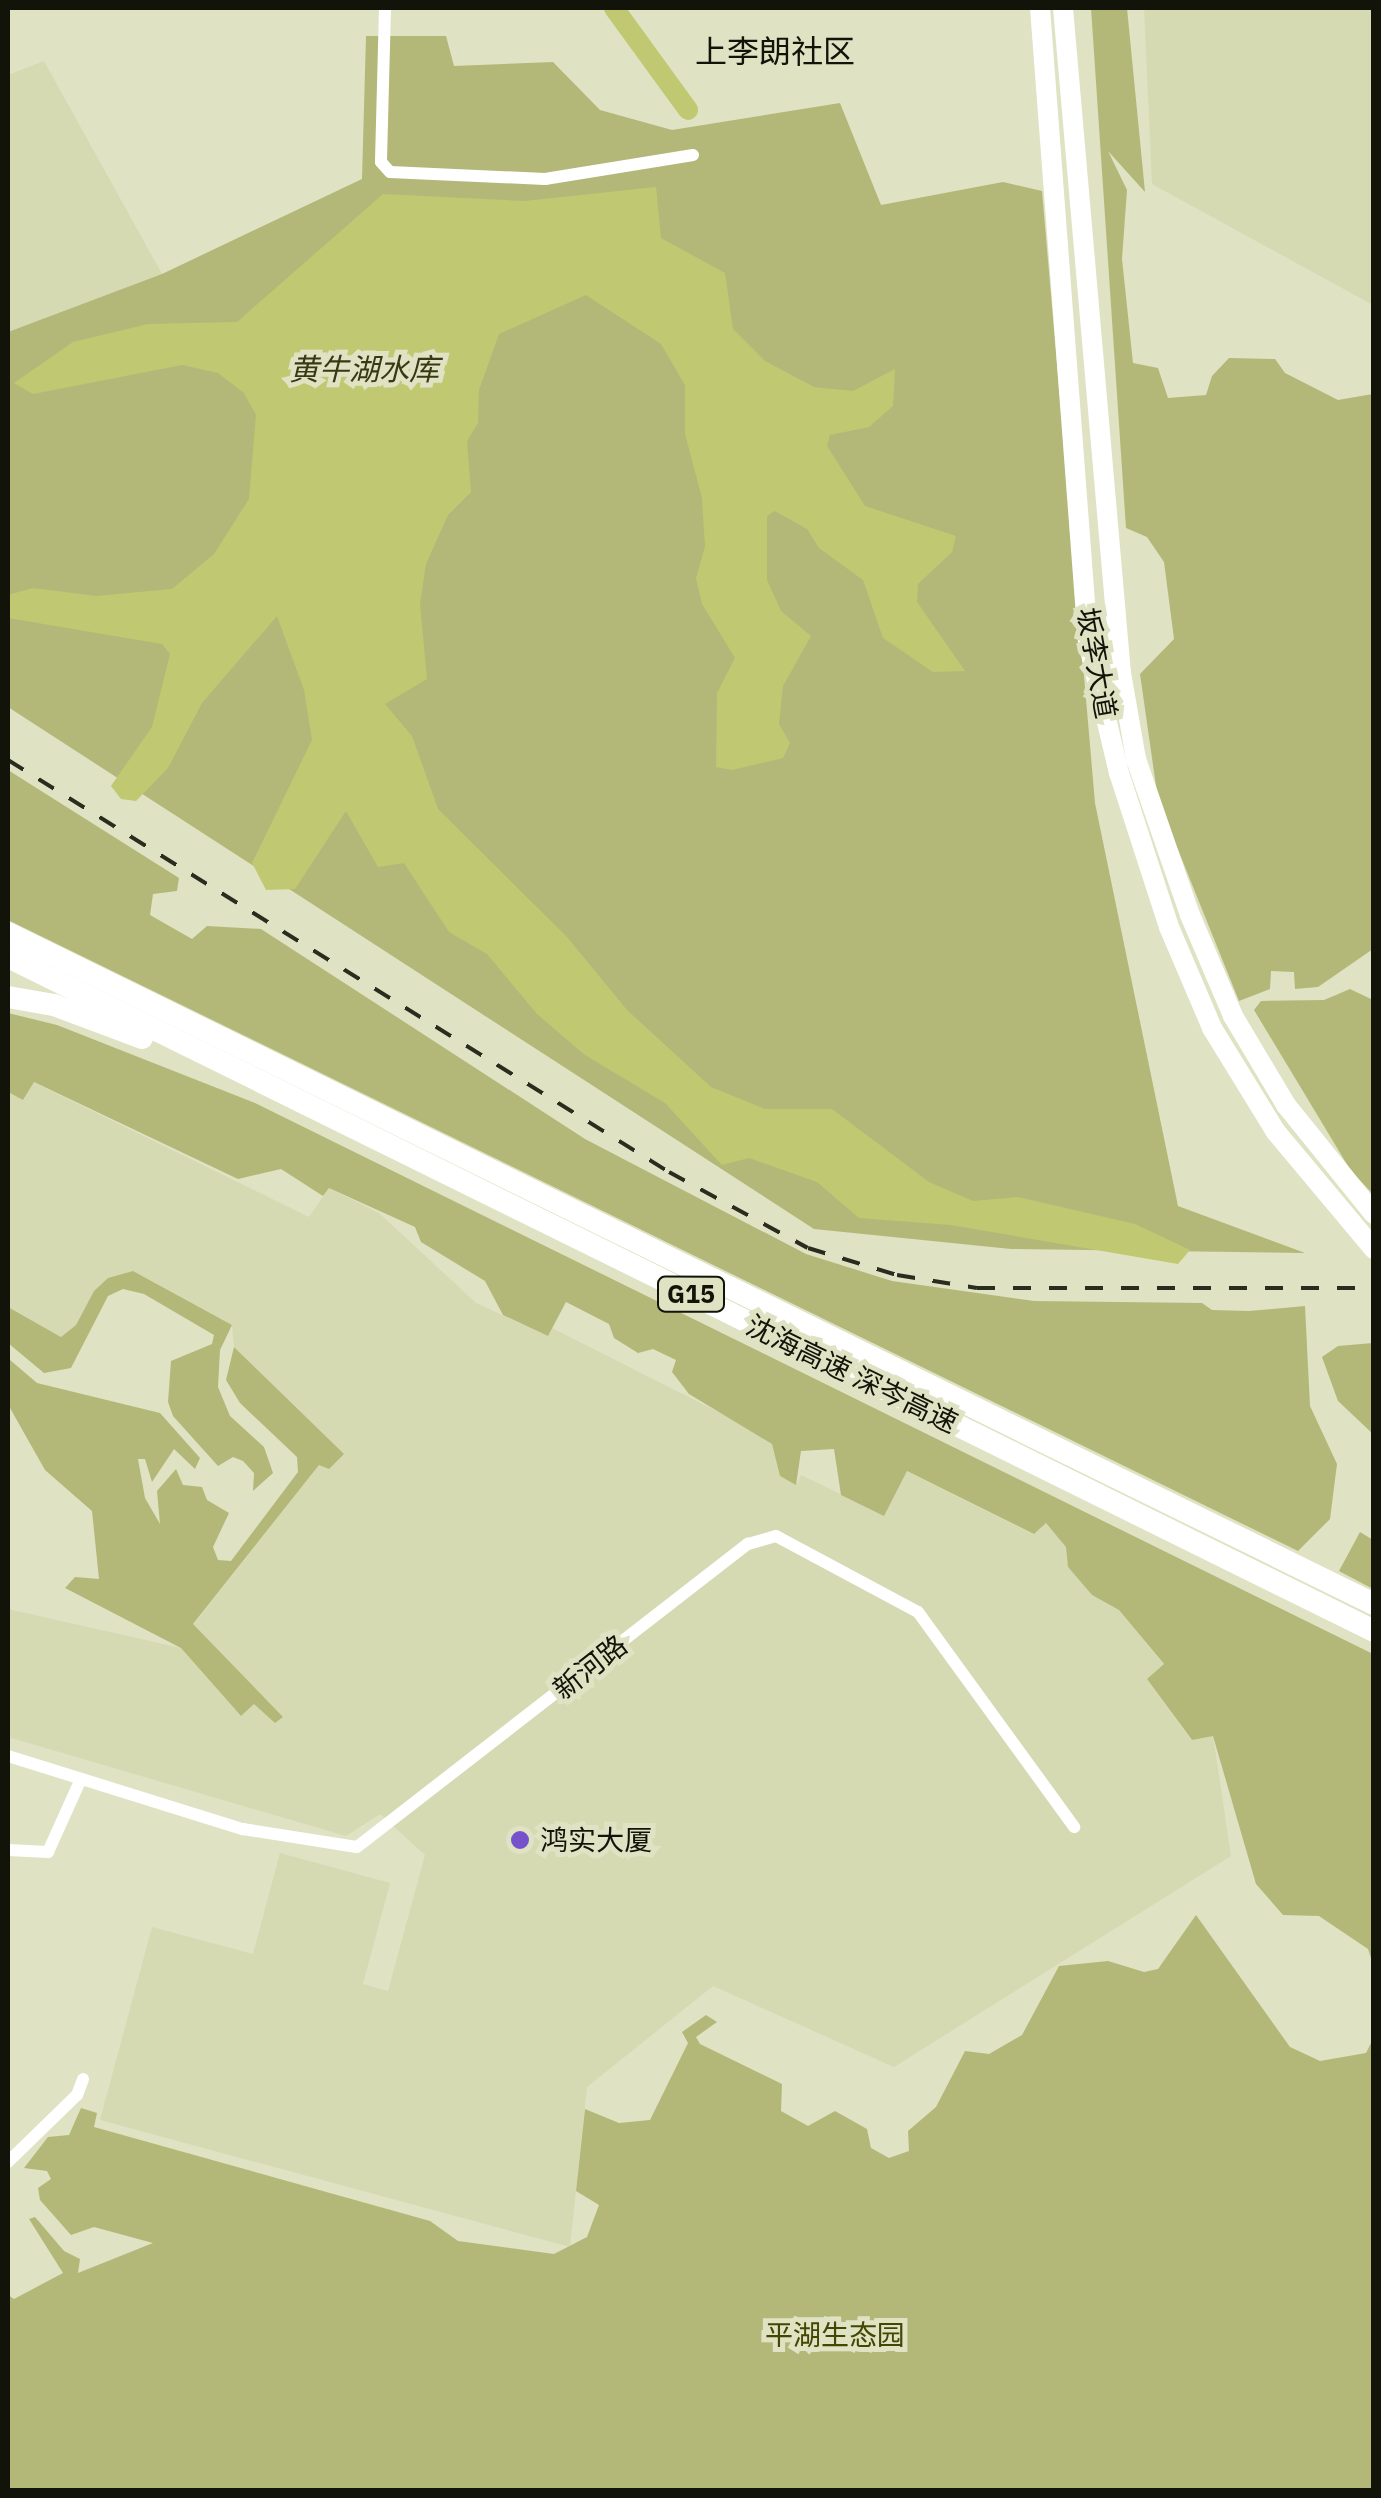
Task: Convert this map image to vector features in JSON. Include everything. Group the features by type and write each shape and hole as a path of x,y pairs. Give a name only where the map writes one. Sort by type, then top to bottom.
{"highway":[{"name":"沈海高速 深岑高速","path":"8,933 1374,1604"},
{"name":"沈海高速 深岑高速","path":"8,957 1374,1631"},
{"path":"8,997 110,1025 393,1147"}],"main road":[{"name":"坂李大道","path":"1040,8 1088,642 1119,773 1169,926 1212,1028 1276,1132 1374,1249"},
{"name":"坂李大道","path":"1063,8 1120,674 1136,758 1190,915 1233,1016 1296,1118 1374,1214"}],"street":[{"path":"385,8 381,162 390,172 545,178 694,155"},
{"name":"新河路","path":"8,1756 243,1829 356,1847 748,1544 776,1536 918,1612 1074,1827"},
{"path":"8,1850 48,1852 81,1778"},
{"path":"8,2162 77,2096 83,2079"}],"shaded area":[{"path":"1144,8 1373,8 1373,305 1152,184"},
{"path":"44,61 162,274 8,332 8,75"},
{"path":"33,1082 309,1217 329,1188 379,1213 476,1303 548,1336 552,1328 756,1431 773,1445 780,1476 797,1484 801,1475 884,1515 906,1471 1033,1534 1046,1523 1067,1547 1068,1567 1092,1595 1119,1610 1164,1665 1147,1679 1191,1740 1213,1735 1231,1856 894,2067 713,1986 587,2087 570,2247 100,2120 152,1927 253,1954 280,1853 390,1883 363,1984 388,1991 425,1855 380,1814 346,1836 8,1737 8,1609 181,1648 241,1716 254,1703 283,1717 193,1625 319,1465 343,1454 234,1347 232,1325 133,1271 94,1291 76,1325 61,1337 8,1307 8,1092 23,1100"}],"green space":[{"path":"1091,8 1127,8 1145,192 1108,151 1127,190 1122,259 1133,363 1158,368 1168,398 1206,395 1212,376 1229,358 1275,359 1285,373 1338,400 1373,394 1373,949 1318,987 1295,989 1294,972 1271,971 1270,989 1239,1001 1158,800 1140,674 1174,639 1164,562 1147,537 1126,528"},
{"path":"366,36 446,36 454,66 553,62 600,110 672,130 840,103 881,205 1003,182 1042,191 1095,803 1178,1206 1305,1253 1011,1249 814,1229 8,707 8,332 162,274 362,179"},
{"path":"8,770 179,878 177,891 153,894 150,915 192,939 207,926 261,929 585,1139 806,1254 892,1281 1034,1301 1202,1303 1212,1310 1249,1311 1305,1306 1310,1406 1337,1464 1330,1519 1298,1551 8,920"},
{"path":"1350,989 1373,1000 1373,1194 1351,1171 1254,1010 1261,1001 1324,1000"},
{"path":"8,1013 57,1025 255,1103 1373,1654 1373,1964 1368,1949 1319,1916 1283,1915 1256,1884 1213,1736 1192,1740 1147,1679 1164,1664 1119,1610 1092,1595 1068,1567 1066,1547 1046,1523 1034,1534 907,1471 884,1516 841,1495 834,1449 801,1451 796,1485 780,1476 772,1444 689,1394 672,1372 676,1360 653,1349 638,1353 614,1338 609,1324 566,1302 548,1336 503,1315 485,1281 421,1242 415,1227 329,1188 323,1196 281,1169 238,1179 34,1082 23,1100 8,1092"},
{"path":"133,1271 232,1325 220,1350 218,1387 230,1416 264,1447 273,1473 253,1491 254,1473 243,1461 233,1457 218,1466 173,1416 168,1402 171,1361 212,1344 214,1335 144,1294 123,1289 108,1296 71,1368 44,1373 8,1343 8,1307 61,1337 76,1325 94,1291 108,1278"},
{"path":"1374,1343 1373,1434 1338,1401 1322,1357 1338,1346"},
{"path":"234,1347 344,1454 329,1469 319,1465 193,1624 283,1717 275,1723 254,1704 241,1716 181,1648 65,1588 75,1577 99,1579 92,1511 45,1470 10,1408 8,1424 10,1360 37,1383 160,1413 200,1458 195,1469 174,1449 152,1482 145,1459 138,1459 145,1498 160,1524 157,1491 176,1469 183,1485 202,1487 207,1500 229,1513 213,1547 218,1560 231,1561 298,1472 297,1457 240,1403 226,1380"},
{"path":"1360,1532 1373,1540 1373,1589 1339,1571"},
{"name":"平湖生态园","path":"1196,1915 1290,2047 1320,2061 1366,2053 1373,2039 1373,2490 8,2490 8,2295 14,2299 63,2273 29,2219 35,2217 64,2251 80,2259 78,2273 153,2243 94,2227 71,2235 40,2200 38,2188 51,2179 47,2171 24,2168 48,2137 69,2135 81,2108 97,2113 94,2127 430,2221 458,2241 554,2254 587,2237 599,2205 576,2191 585,2109 619,2123 650,2120 688,2043 682,2032 706,2015 717,2022 696,2037 700,2044 782,2084 781,2111 808,2126 835,2111 867,2129 871,2148 889,2158 909,2151 908,2131 936,2107 965,2051 989,2054 1022,2035 1059,1966 1108,1961 1144,1972 1158,1969"}],"water":[{"name":"黄牛湖水库","path":"656,187 661,238 725,273 733,329 765,361 814,387 853,391 895,369 893,406 869,427 830,435 827,446 865,506 956,536 952,552 918,584 917,602 965,671 933,672 883,638 863,580 819,548 807,529 775,511 767,516 767,580 781,611 811,636 783,686 779,724 790,743 783,758 732,770 716,767 717,693 735,658 702,604 696,578 705,547 702,498 685,434 685,385 661,344 586,295 499,334 479,390 478,423 467,441 471,492 448,515 426,564 420,604 427,679 385,704 412,736 438,809 567,937 627,1010 711,1087 765,1109 832,1109 929,1182 973,1201 1018,1197 1135,1224 1190,1250 1178,1264 951,1225 859,1218 817,1182 749,1158 722,1165 665,1103 585,1055 537,1014 487,954 449,932 404,863 378,867 346,811 295,889 266,890 252,863 312,740 304,690 277,616 202,703 168,768 136,801 121,799 111,786 152,727 170,654 162,644 8,618 8,595 33,588 96,596 172,589 214,554 249,499 256,415 244,393 218,373 182,365 33,394 14,383 73,342 148,324 237,322 383,194 524,201"}],"waterway":[{"path":"614,8 688,110"}],"railway":[{"path":"8,760 669,1172 808,1248 897,1275 977,1288 1374,1288"}],"place":[{"name":"鸿实大厦","path":"520,1840"}],"district":[{"name":"上李朗社区","path":"775,51"}]}
